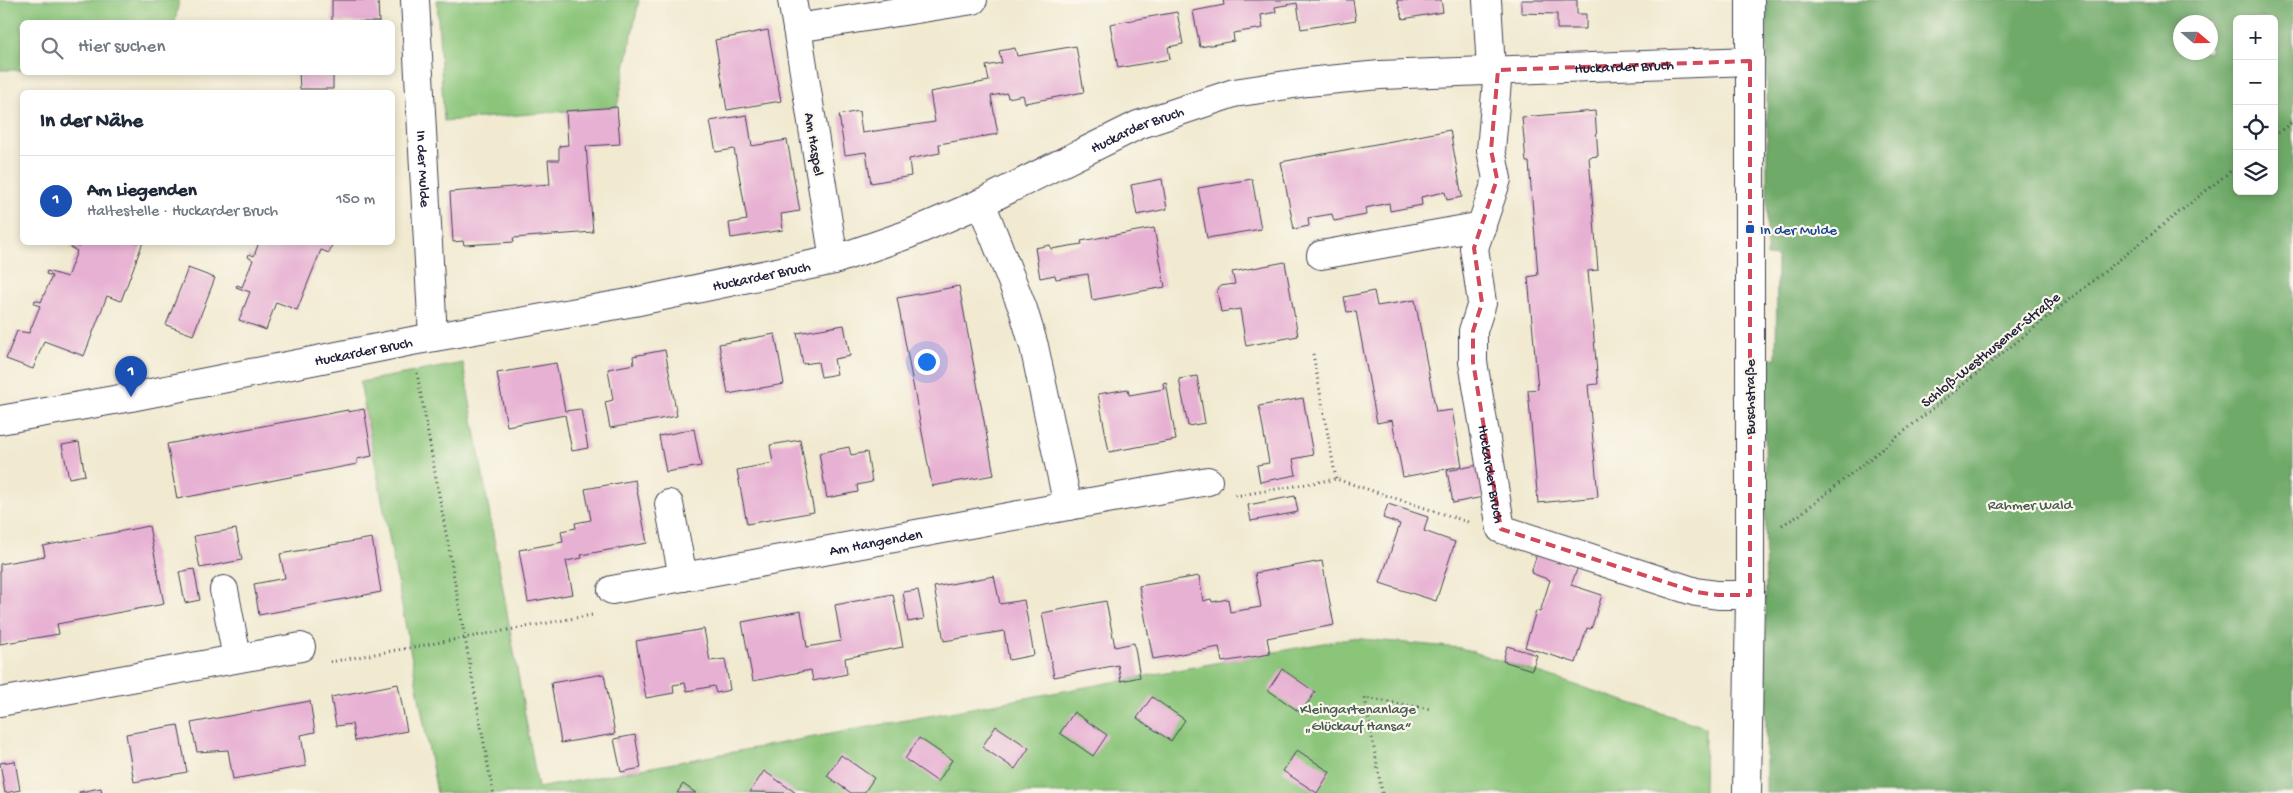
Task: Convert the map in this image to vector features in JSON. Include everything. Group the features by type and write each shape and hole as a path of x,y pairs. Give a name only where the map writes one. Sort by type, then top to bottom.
{"street":[{"name":"In der Mulde","path":"414,0 422,339"},
{"name":"Am Haspel","path":"792,0 834,260"},
{"path":"797,28 973,0"},
{"path":"1487,0 1495,70"},
{"name":"Buschstraße","path":"1747,793 1750,595 1750,0"},
{"name":"Huckarder Bruch","path":"0,420 141,395 422,339 634,302 834,260 909,234 982,203 1138,125 1234,93 1307,82 1380,75 1750,61"},
{"name":"Huckarder Bruch","path":"1495,70 1491,150 1498,179 1474,248 1482,303 1473,331 1473,362 1501,529 1696,592 1718,595 1750,595"},
{"path":"982,203 1023,309 1031,337 1042,377 1068,506"},
{"path":"1321,255 1482,226"},
{"name":"Am Hangenden","path":"612,590 1208,481"},
{"path":"669,504 684,577"},
{"path":"224,590 237,658"},
{"path":"0,702 301,647"}],"path":[{"path":"2278,133 2293,121"},
{"name":"Schloß-Westhusener-Straße","path":"1749,530 1778,528 1798,516 2233,169"},
{"path":"422,339 465,638 493,793"},
{"path":"1313,354 1336,479"},
{"path":"1208,481 1229,497 1336,479 1497,532 1501,529"},
{"path":"301,647 320,664 601,614 612,590"},
{"path":"1382,793 1365,698 1431,709"}],"highlighted area":[{"path":"1750,61 1750,595 1718,595 1696,592 1501,529 1473,362 1473,331 1482,303 1474,248 1497,179 1491,150 1498,70"}],"green space":[{"path":"0,0 179,0 175,20 20,20 20,70 0,70"},
{"path":"437,0 639,0 617,107 444,121"},
{"name":"Rahmer Wald","path":"1767,0 2293,0 2293,793 1766,793 1765,358 1776,358 1777,257 1767,256"},
{"name":"Kleingartenanlage „Glückauf Hansa“","path":"463,363 538,788 1351,638 1461,648 1705,727 1704,793 437,793 360,382"}],"building":[{"path":"332,0 378,0 379,20 332,20"},
{"path":"1223,0 1353,0 1356,20 1301,29 1297,3 1275,7 1276,12 1261,15 1263,28 1233,33 1234,41 1200,47 1193,11 1224,5"},
{"path":"1397,0 1441,0 1443,12 1403,19"},
{"path":"1521,0 1577,0 1577,14 1586,14 1586,29 1557,29 1557,14 1521,13"},
{"path":"1177,12 1183,44 1168,47 1170,59 1118,68 1110,24"},
{"path":"768,30 781,101 727,110 715,40"},
{"path":"1076,46 1084,92 1025,103 1023,95 1008,98 1007,93 991,96 998,134 939,144 940,153 909,159 911,176 871,183 866,152 845,155 839,115 859,111 862,133 935,122 930,92 989,81 986,66 1002,63 999,51 1015,48 1017,56"},
{"path":"299,75 333,75 333,89 300,89"},
{"path":"617,107 620,144 586,146 593,232 513,238 514,242 464,245 463,241 453,242 450,192 550,184 548,160 559,160 559,146 568,145 566,111"},
{"path":"1595,111 1598,156 1589,157 1598,270 1588,271 1598,384 1588,385 1598,497 1538,503 1528,390 1538,389 1528,277 1538,275 1529,162 1526,162 1522,117"},
{"path":"747,115 752,146 787,140 800,211 781,214 783,230 731,238 729,223 747,220 741,185 734,149 716,152 710,121"},
{"path":"1450,130 1462,197 1447,200 1445,192 1421,197 1422,205 1390,211 1389,203 1365,208 1366,215 1334,221 1332,214 1308,218 1309,226 1294,229 1281,162"},
{"path":"1162,179 1167,209 1137,215 1131,185"},
{"path":"1252,179 1261,229 1207,238 1198,188"},
{"path":"1154,228 1165,287 1092,300 1088,274 1056,279 1055,275 1040,278 1035,248 1050,245 1051,249 1082,244 1081,241"},
{"path":"72,245 79,247 80,245 142,245 121,301 107,296 84,356 44,341 33,369 6,359 17,331 29,333 40,306 34,304 35,300 41,302 52,276 46,274 47,271 67,277 77,251 71,248"},
{"path":"258,245 332,245 329,253 321,250 297,310 276,302 266,330 239,320 250,292 236,287 237,285 242,287 253,260 248,257 249,254 254,256"},
{"path":"1285,262 1298,336 1246,346 1240,309 1221,312 1217,291 1220,286 1235,284 1232,272"},
{"path":"188,268 215,278 193,335 166,325"},
{"path":"959,286 994,475 932,486 897,298"},
{"path":"1374,291 1377,306 1415,300 1436,412 1452,410 1462,466 1403,477 1392,420 1377,423 1356,311 1347,312 1344,297"},
{"path":"844,325 850,356 834,359 837,374 821,377 818,362 803,364 797,333"},
{"path":"775,334 784,384 728,394 719,344"},
{"path":"665,350 677,416 610,428 605,402 613,400 608,369 634,364 633,356"},
{"path":"556,363 565,411 581,409 588,448 572,451 565,415 507,426 497,373"},
{"path":"1197,376 1205,423 1188,426 1179,379"},
{"path":"1166,382 1176,440 1109,452 1098,394 1128,389 1129,395 1164,389 1163,383"},
{"path":"1303,398 1313,455 1293,459 1296,475 1260,482 1257,465 1269,463 1259,406"},
{"path":"364,409 372,456 357,459 357,464 177,499 167,444 348,410 348,412"},
{"path":"694,429 701,466 666,472 659,436"},
{"path":"800,440 814,512 747,524 737,470 773,463 770,445"},
{"path":"79,442 85,475 69,478 62,445"},
{"path":"849,447 851,455 867,452 872,482 857,485 858,492 827,498 819,453"},
{"path":"1478,465 1483,497 1453,503 1447,471"},
{"path":"635,480 647,543 581,555 582,558 566,561 573,594 528,602 519,550 563,542 561,531 576,528 575,523 591,520 585,489"},
{"path":"1295,496 1298,512 1251,521 1248,505"},
{"path":"1388,504 1428,517 1424,531 1455,542 1436,601 1380,583 1400,524 1383,518"},
{"path":"149,526 164,604 57,624 59,634 0,644 0,564 45,556 43,546"},
{"path":"236,529 242,560 200,568 194,536"},
{"path":"372,538 381,592 259,615 254,584 285,578 280,554"},
{"path":"1537,554 1578,567 1571,585 1602,595 1591,629 1587,628 1576,663 1525,647 1536,611 1540,612 1550,580 1531,573"},
{"path":"1322,561 1334,625 1267,638 1270,654 1222,662 1219,647 1153,659 1139,586 1199,576 1203,601 1211,599 1212,602 1228,599 1230,612 1261,607 1255,573"},
{"path":"194,569 200,600 185,603 179,572"},
{"path":"994,576 1000,604 1024,600 1034,655 1009,660 1004,631 944,641 934,587"},
{"path":"918,590 924,619 908,622 903,592"},
{"path":"893,594 903,647 845,658 847,674 813,681 811,670 753,681 742,622 801,611 807,647 841,641 835,605"},
{"path":"1106,601 1115,647 1134,643 1140,677 1121,681 1118,665 1054,677 1042,613"},
{"path":"704,629 710,661 725,659 730,690 716,693 714,686 687,691 685,683 673,685 674,693 646,698 636,641"},
{"path":"1507,646 1537,655 1532,670 1503,661"},
{"path":"1282,669 1315,692 1301,713 1268,690"},
{"path":"604,674 615,734 561,743 551,683"},
{"path":"398,684 407,731 355,741 352,724 336,726 331,697"},
{"path":"1152,697 1185,720 1171,741 1137,718"},
{"path":"310,701 315,732 301,735 306,766 233,779 228,750 197,752 191,723"},
{"path":"1074,712 1107,735 1093,756 1060,733"},
{"path":"178,725 187,772 134,782 126,734"},
{"path":"996,726 1029,748 1015,769 982,747"},
{"path":"635,735 641,768 621,772 614,739"},
{"path":"919,738 952,760 938,782 905,759"},
{"path":"1297,750 1330,772 1317,793 1283,771"},
{"path":"841,755 874,778 864,793 851,793 827,776"},
{"path":"15,761 20,790 5,793 0,763"},
{"path":"764,771 796,793 750,792"},
{"path":"683,784 696,793 677,793"},
{"path":"101,788 102,793 79,793 79,792"}],"place":[{"name":"In der Mulde","path":"1750,229"},
{"name":"Am Liegenden","path":"131,397"}]}
